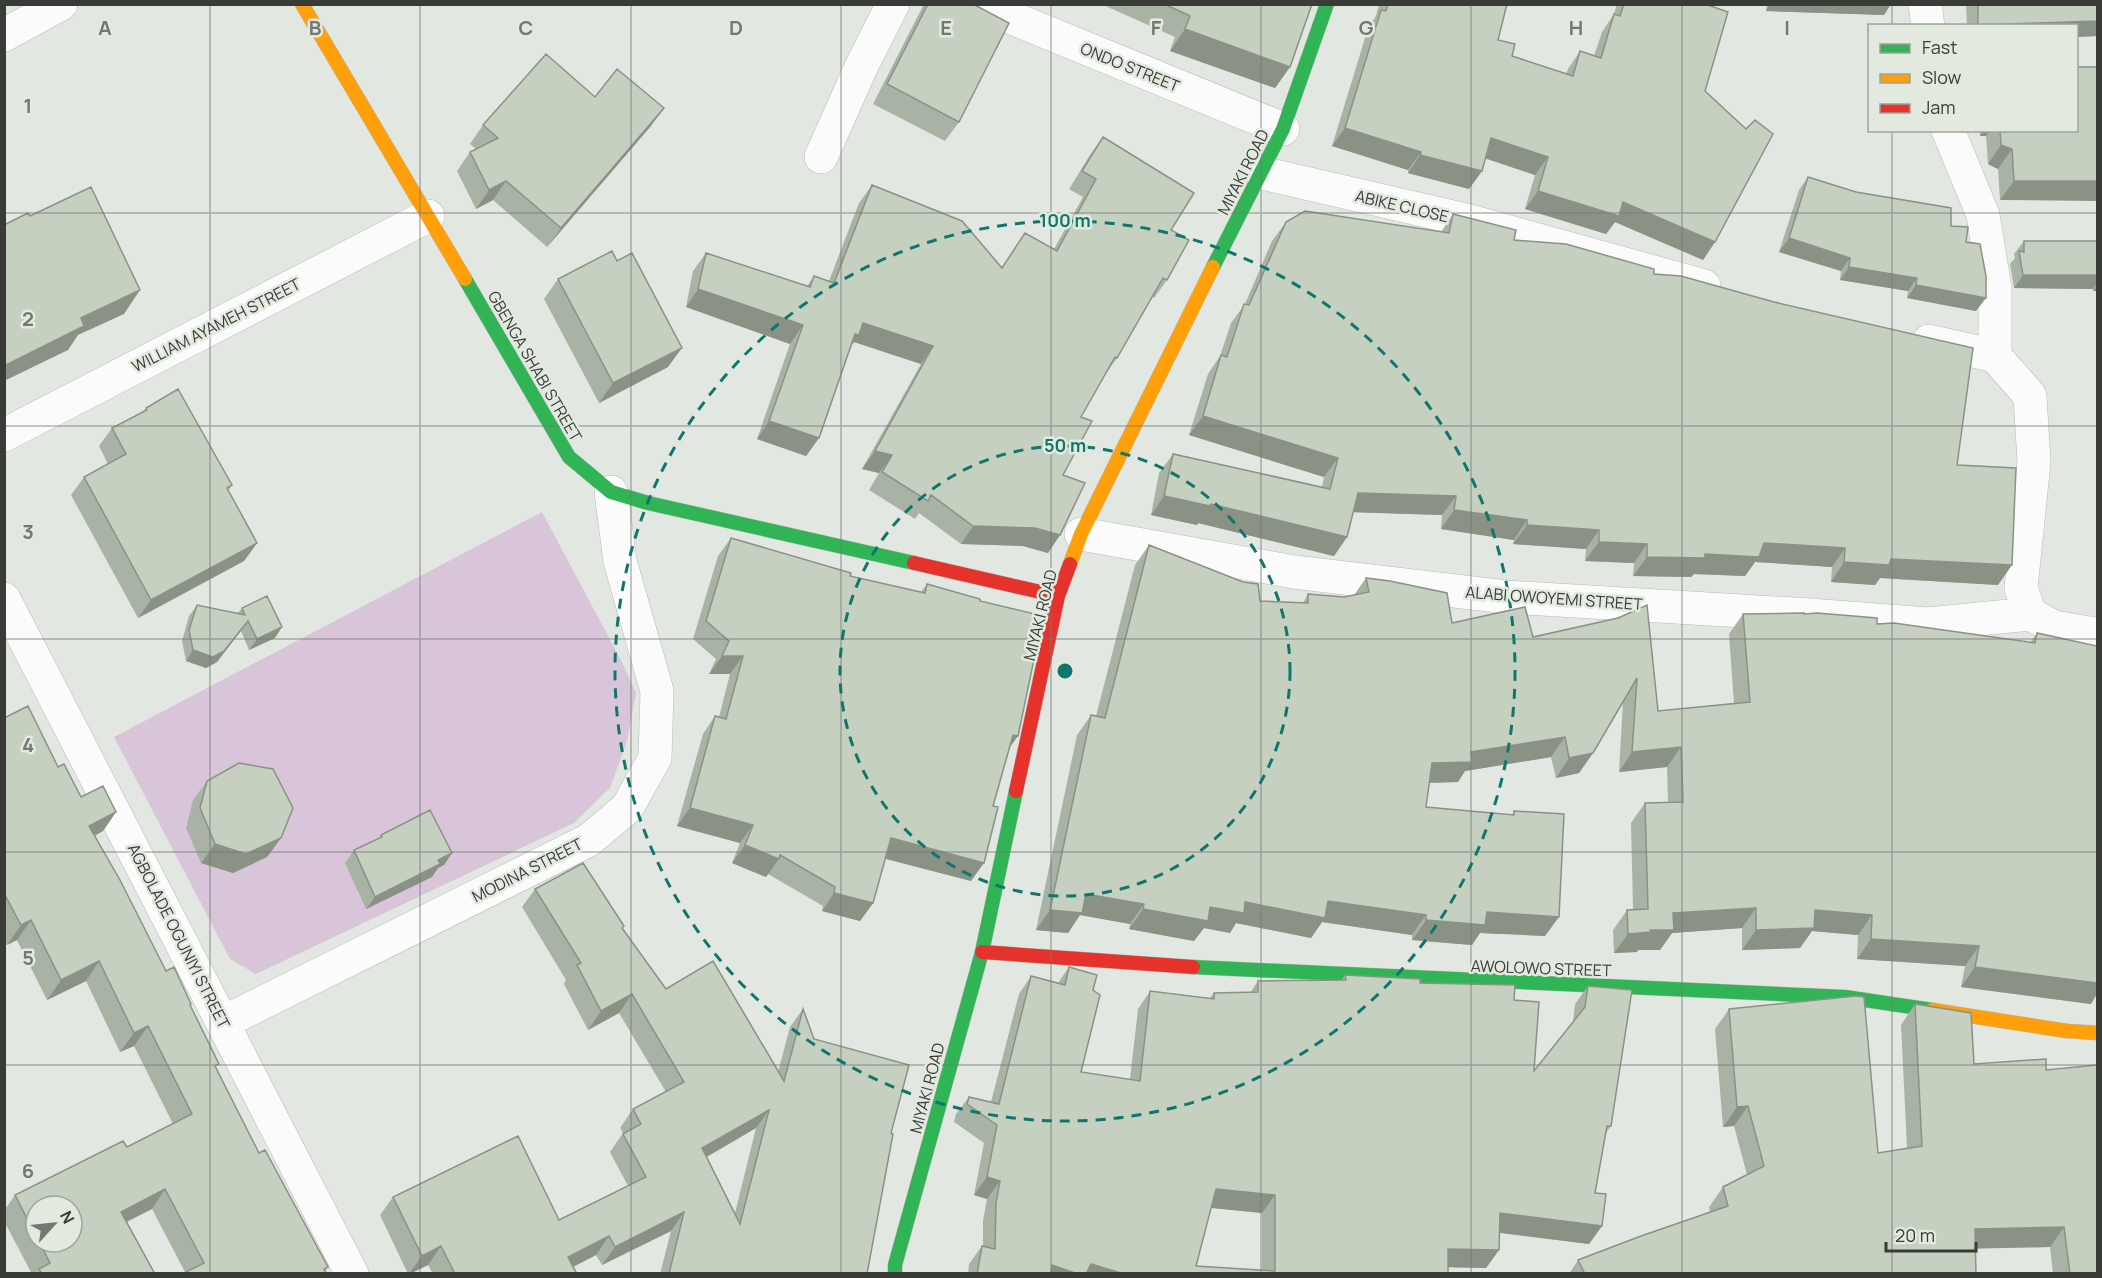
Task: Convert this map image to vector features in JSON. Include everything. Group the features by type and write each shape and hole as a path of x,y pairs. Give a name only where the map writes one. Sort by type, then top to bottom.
{"street":[{"path":"4,35 61,4"},
{"name":"GBENGA SHABI STREET","path":"302,4 569,458 611,492 648,503 1058,596"},
{"path":"821,158 862,65 893,4"},
{"name":"ONDO STREET","path":"978,4 1283,129"},
{"name":"MIYAKI ROAD","path":"895,1274 895,1265 982,952 1058,596 1081,534 1154,383 1283,129 1327,4"},
{"path":"1924,4 1928,24"},
{"path":"1949,132 1983,215 1995,288 1995,356"},
{"name":"ABIKE CLOSE","path":"1262,173 1466,220 1731,293"},
{"name":"WILLIAM AYAMEH STREET","path":"4,435 428,216"},
{"path":"1903,335 1995,356 2030,396 2034,462 2021,588 2030,614 2054,627 2095,634 2097,639"},
{"name":"MODINA STREET","path":"224,1022 589,840 627,808 655,758 657,691 620,561 611,492"},
{"name":"ALABI OWOYEMI STREET","path":"1081,534 1294,572 1506,597 1928,624 2030,614"},
{"name":"AGBOLADE OGUNIYI STREET","path":"4,599 352,1274"},
{"name":"AWOLOWO STREET","path":"982,952 1249,971 1845,997 2097,1033"}],"shaded area":[{"path":"542,512 623,664 636,693 627,741 610,788 574,823 256,974 230,959 114,737"}],"building":[{"path":"928,4 973,4 1009,23 959,122 887,84"},
{"path":"1164,4 1312,4 1290,67 1185,29 1190,16"},
{"path":"1388,4 1507,4 1498,40 1515,44 1512,56 1573,76 1580,51 1601,58 1614,14 1620,16 1624,4 1705,4 1728,12 1705,91 1746,129 1755,120 1773,134 1715,242 1623,202 1619,216 1538,191 1548,157 1491,138 1482,171 1420,155 1421,152 1345,128 1381,10 1386,11"},
{"path":"1978,4 2097,4 2097,21 1978,24"},
{"path":"546,54 595,97 617,69 664,108 561,228 506,181 489,190 470,152 498,138 483,125"},
{"path":"2078,67 2097,67 2097,181 2014,181 2012,149 2001,145 2000,132 2078,132"},
{"path":"1103,137 1194,193 1171,230 1189,240 1167,280 1163,278 1081,417 1092,421 1063,475 1085,483 1060,535 1035,528 973,526 931,495 928,501 882,472 892,455 875,451 933,346 863,323 859,335 855,334 819,438 769,421 803,325 698,289 706,253 810,287 814,276 834,283 872,185 962,221 1002,268 1025,233 1057,251 1096,179 1082,171"},
{"path":"1808,177 1856,192 1951,208 1951,226 1968,227 1966,242 1980,244 1986,276 1986,298 1916,285 1917,278 1849,267 1850,258 1789,238"},
{"path":"91,187 140,290 81,318 84,326 4,366 4,225 28,213 30,216"},
{"path":"1305,211 1449,233 1453,214 1516,230 1514,240 1566,244 1654,269 1654,274 1681,276 1774,302 1973,348 1957,465 2016,468 2012,565 1891,559 1889,565 1844,562 1845,548 1764,543 1759,557 1705,554 1705,558 1647,557 1647,544 1599,542 1599,530 1527,525 1527,520 1454,510 1456,496 1358,493 1347,537 1211,504 1210,506 1164,496 1173,454 1330,489 1338,458 1203,416 1221,355 1227,357 1244,304 1249,305 1286,222"},
{"path":"2024,241 2097,241 2097,275 2023,275 2019,251 2024,252"},
{"path":"612,251 617,261 632,253 682,348 613,383 558,279"},
{"path":"178,389 232,485 227,488 257,543 151,600 84,477 126,454 112,428 147,410 146,408"},
{"path":"731,538 851,573 850,576 925,593 927,584 980,599 980,601 1043,616 1018,736 1013,735 993,806 998,807 984,863 891,838 873,903 834,893 835,887 780,855 779,859 745,845 753,825 690,808 715,716 726,719 743,656 722,656 729,641 706,621"},
{"path":"1149,545 1243,582 1258,584 1260,601 1308,603 1308,594 1344,597 1369,592 1366,578 1390,581 1447,593 1452,623 1525,607 1533,637 1618,618 1647,605 1658,711 1750,702 1743,614 1817,613 1877,618 1877,624 1894,623 2035,643 2037,633 2097,646 2097,983 1975,967 1979,946 1871,939 1872,915 1815,910 1814,928 1756,930 1756,908 1673,913 1674,930 1650,930 1651,932 1628,934 1627,910 1648,909 1645,803 1683,802 1681,747 1632,752 1637,678 1593,753 1569,758 1565,737 1471,752 1472,762 1432,763 1426,807 1514,815 1514,811 1564,814 1559,917 1487,912 1485,925 1426,920 1426,915 1328,901 1325,918 1245,902 1244,913 1210,907 1208,921 1143,909 1144,904 1086,894 1082,913 1050,910 1091,715 1105,718"},
{"path":"267,596 282,627 257,639 248,621 224,651 213,657 193,650 189,630 197,605 245,615 242,608"},
{"path":"28,706 58,767 64,764 81,797 103,786 116,812 89,826 120,880 166,971 174,967 219,1064 215,1066 259,1153 265,1150 328,1267 324,1269 327,1274 182,1274 204,1263 165,1189 121,1212 155,1274 42,1274 39,1269 50,1263 45,1254 84,1254 84,1194 24,1194 24,1213 15,1195 123,1141 127,1147 192,1114 148,1026 134,1033 99,961 61,980 31,920 21,925 4,893 4,718"},
{"path":"239,763 273,769 293,808 281,838 246,854 215,844 200,808 207,781"},
{"path":"430,810 452,853 438,860 440,864 375,897 354,850"},
{"path":"583,863 624,926 622,928 666,989 713,961 784,1081 803,1009 814,1039 909,1065 891,1133 893,1134 867,1274 669,1274 684,1212 615,1247 609,1236 568,1257 577,1274 455,1274 441,1246 422,1256 393,1197 518,1136 559,1220 646,1177 623,1134 641,1124 633,1109 684,1082 632,994 601,1011 577,965 581,963 535,889","holes":["769,1110 740,1224 702,1148"]},
{"path":"1069,967 1097,975 1093,990 1100,995 1081,1072 1140,1081 1150,991 1214,999 1214,993 1258,992 1258,981 1346,980 1345,975 1420,979 1420,983 1515,985 1514,1000 1539,1002 1534,1071 1585,1007 1588,986 1632,990 1611,1126 1607,1126 1595,1193 1606,1194 1602,1226 1500,1213 1499,1250 1448,1249 1448,1273 1124,1274 1091,1264 1086,1274 1078,1274 1052,1265 1051,1274 977,1274 982,1246 995,1249 996,1203 1000,1181 987,1177 997,1125 967,1104 969,1097 999,1104 1031,976 1065,985","holes":["1216,1189 1275,1195 1275,1271 1196,1266"]},
{"path":"1864,997 1878,1153 1922,1146 1915,1004 1971,1013 1974,1064 2046,1059 2046,1070 2097,1065 2097,1274 2070,1274 2064,1227 1975,1229 1976,1274 1585,1274 1578,1260 1728,1206 1723,1187 1764,1166 1748,1106 1737,1107 1729,1009"}],"traffic: fast":[{"path":"1213,267 1283,129 1327,4"},
{"path":"465,279 569,457 611,492 648,503 914,563"},
{"path":"895,1274 895,1265 982,952 1016,791"},
{"path":"1193,967 1845,997 1932,1010"}],"traffic: slow":[{"path":"302,4 465,279"},
{"path":"1070,564 1081,534 1213,267"},
{"path":"1932,1010 2067,1031 2098,1033"}],"traffic: jam":[{"path":"914,563 1058,596"},
{"path":"1016,791 1058,596 1070,564"},
{"path":"982,952 1193,967"}]}
